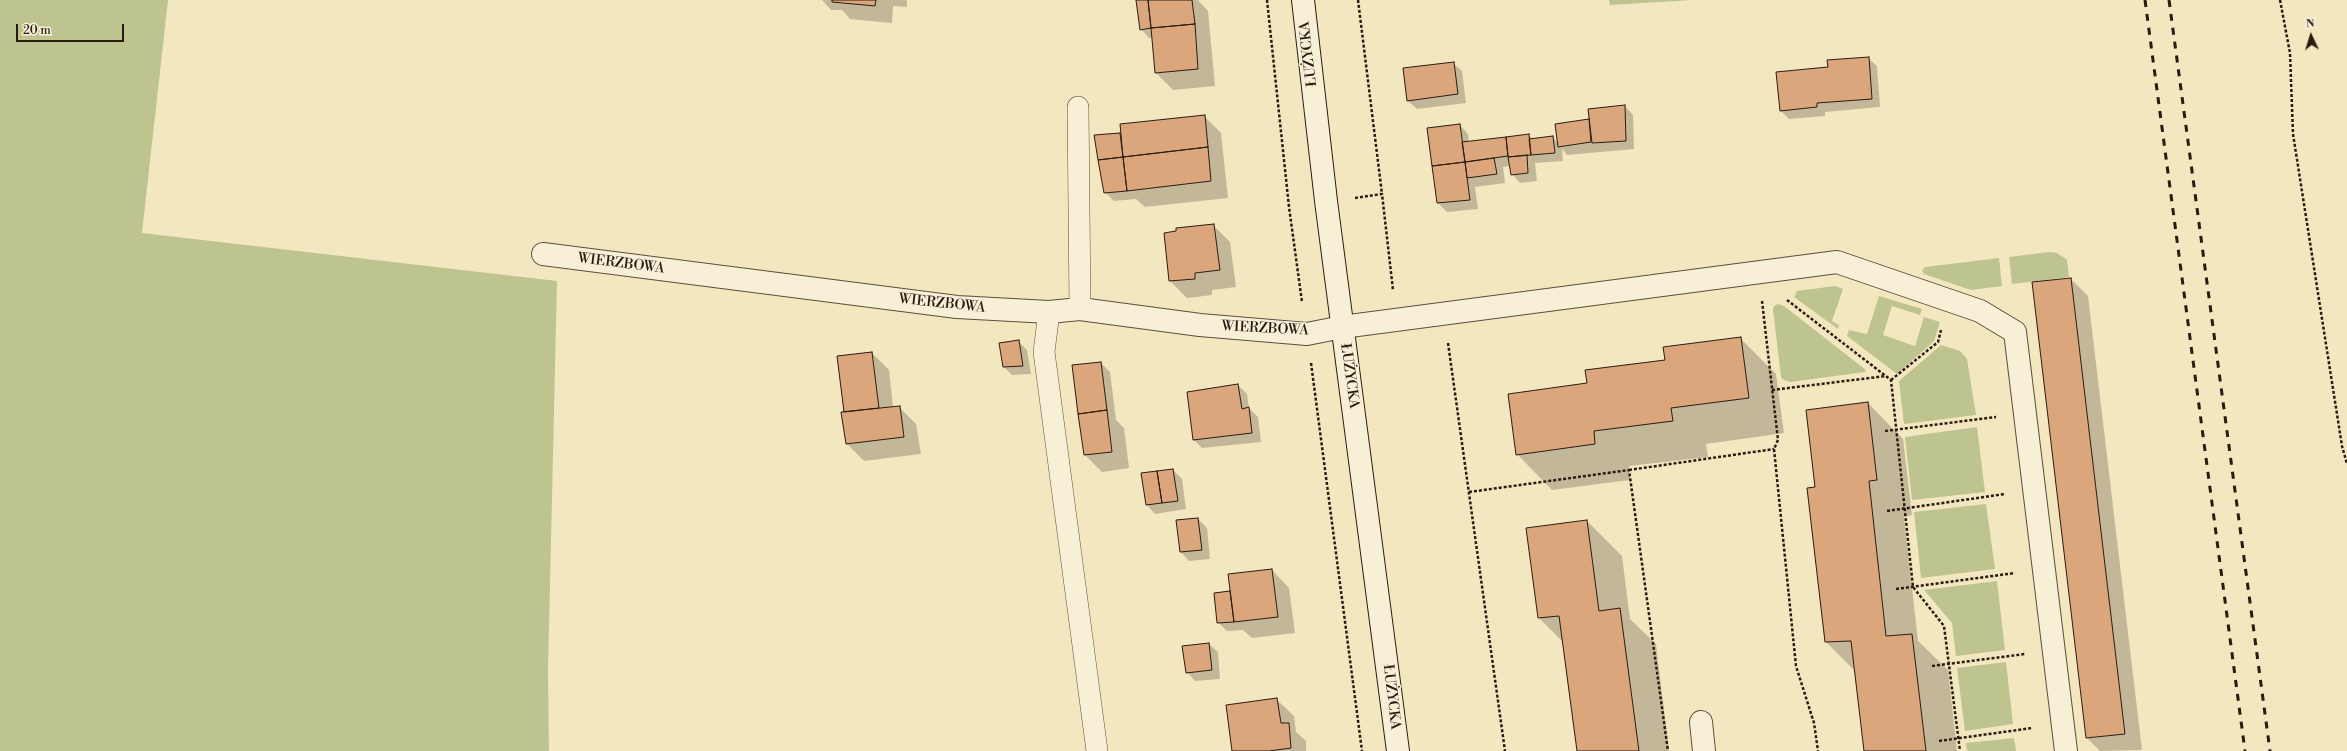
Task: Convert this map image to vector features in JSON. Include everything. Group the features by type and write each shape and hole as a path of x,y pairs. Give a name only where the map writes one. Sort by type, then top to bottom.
{"street":[{"name":"ŁUŻYCKA","path":"1303,0 1326,201 1398,751"},
{"name":"WIERZBOWA","path":"543,254 957,307 1049,312 1080,309 1200,325 1307,334 1342,327 1837,262 1980,311 2015,332 2025,414"},
{"path":"2025,414 2066,751"},
{"path":"1701,722 1704,751"}],"lane":[{"path":"1078,107 1080,309"},
{"path":"1049,312 1044,352 1097,751"}],"path":[{"path":"1267,0 1290,207 1362,751"},
{"path":"1358,0 1396,320"},
{"path":"2280,0 2290,53 2293,134 2341,438 2347,464"},
{"path":"1290,207 1382,194"},
{"path":"1762,294 1778,440 1774,449 1796,666 1814,723 1818,751"},
{"path":"1891,380 1938,342 1944,319 1928,314 1932,295"},
{"path":"1782,297 1891,380 1913,587 1944,626 1960,751"},
{"path":"1447,336 1505,751"},
{"path":"1772,390 1886,376"},
{"path":"1885,431 2025,414"},
{"path":"1469,492 1774,449"},
{"path":"1629,470 1668,751"},
{"path":"1887,511 2034,490"},
{"path":"1896,588 2044,569"},
{"path":"1932,666 2054,650"},
{"path":"1939,741 2063,724"}],"green space":[{"path":"0,0 168,0 142,233 557,281 548,671 549,751 0,751"},
{"path":"1609,0 1693,0 1610,5"},
{"path":"2049,252 2057,253 2067,260 2069,277 2012,284 2009,257"},
{"path":"1999,258 2002,286 1971,290 1924,274 1922,271 1925,267"},
{"path":"1835,286 1843,289 1832,321 1839,325 1838,329 1794,297 1797,291"},
{"path":"1879,296 1922,309 1920,315 1892,306 1883,335 1915,346 1924,317 1940,322 1934,341 1897,374 1847,336 1849,330 1867,334"},
{"path":"1778,304 1784,306 1866,370 1865,372 1790,382 1784,380 1781,377 1773,309 1774,306"},
{"path":"1941,345 1960,351 1967,359 1976,415 1904,424 1899,381"},
{"path":"1977,427 1985,492 1912,500 1905,437"},
{"path":"1986,504 1995,569 1921,578 1914,512"},
{"path":"1997,581 2005,650 1956,656 1952,623 1924,590"},
{"path":"2006,662 2013,724 1965,731 1957,668"},
{"path":"2014,738 2016,751 1967,751 1966,743"}],"building":[{"path":"832,0 876,0 875,6 832,2"},
{"path":"1136,0 1148,0 1151,28 1140,30"},
{"path":"1148,0 1192,0 1195,24 1151,28"},
{"path":"1195,24 1198,69 1155,73 1151,28"},
{"path":"1869,57 1872,99 1817,103 1817,107 1780,111 1776,72 1828,67 1827,60"},
{"path":"1454,62 1458,94 1407,101 1403,68"},
{"path":"1625,105 1626,141 1592,143 1588,109"},
{"path":"1205,115 1208,147 1123,157 1120,124"},
{"path":"1589,119 1591,142 1558,147 1555,124"},
{"path":"1460,124 1465,162 1432,166 1427,128"},
{"path":"1120,133 1123,157 1098,160 1094,135"},
{"path":"1529,134 1531,155 1508,157 1506,137"},
{"path":"1553,136 1555,153 1531,155 1529,139"},
{"path":"1506,137 1508,156 1465,162 1462,142"},
{"path":"1208,147 1211,181 1127,191 1123,157"},
{"path":"1527,155 1528,173 1511,175 1508,157"},
{"path":"1123,157 1127,191 1104,193 1098,160"},
{"path":"1494,158 1497,174 1467,178 1465,162"},
{"path":"1465,162 1470,200 1437,203 1432,166"},
{"path":"1214,224 1220,270 1195,273 1195,279 1169,281 1164,233 1176,231 1176,228"},
{"path":"2071,278 2125,734 2086,738 2032,282"},
{"path":"1741,337 1749,398 1671,408 1673,421 1594,431 1595,444 1516,455 1508,394 1587,383 1585,370 1665,360 1663,347"},
{"path":"1019,340 1023,366 1003,367 999,343"},
{"path":"872,352 879,408 844,412 837,356"},
{"path":"1101,362 1107,410 1078,414 1072,365"},
{"path":"1238,384 1242,409 1249,407 1252,433 1193,440 1187,392"},
{"path":"1868,402 1877,480 1869,481 1886,636 1912,634 1926,751 1864,751 1851,641 1825,642 1807,488 1815,487 1806,410"},
{"path":"900,406 904,437 846,444 841,412"},
{"path":"1107,410 1112,452 1084,455 1078,414"},
{"path":"1173,469 1178,501 1162,503 1157,471"},
{"path":"1157,471 1162,503 1146,505 1141,473"},
{"path":"1198,518 1202,550 1180,552 1176,520"},
{"path":"1587,520 1599,611 1620,608 1639,751 1577,751 1559,616 1538,618 1526,528"},
{"path":"1272,569 1278,617 1234,622 1228,574"},
{"path":"1230,591 1234,622 1217,623 1214,593"},
{"path":"1209,643 1212,670 1186,673 1182,646"},
{"path":"1277,698 1281,723 1289,723 1291,748 1269,751 1232,751 1226,705"}],"railway":[{"path":"2145,0 2245,751"},
{"path":"2169,0 2270,751"}]}
